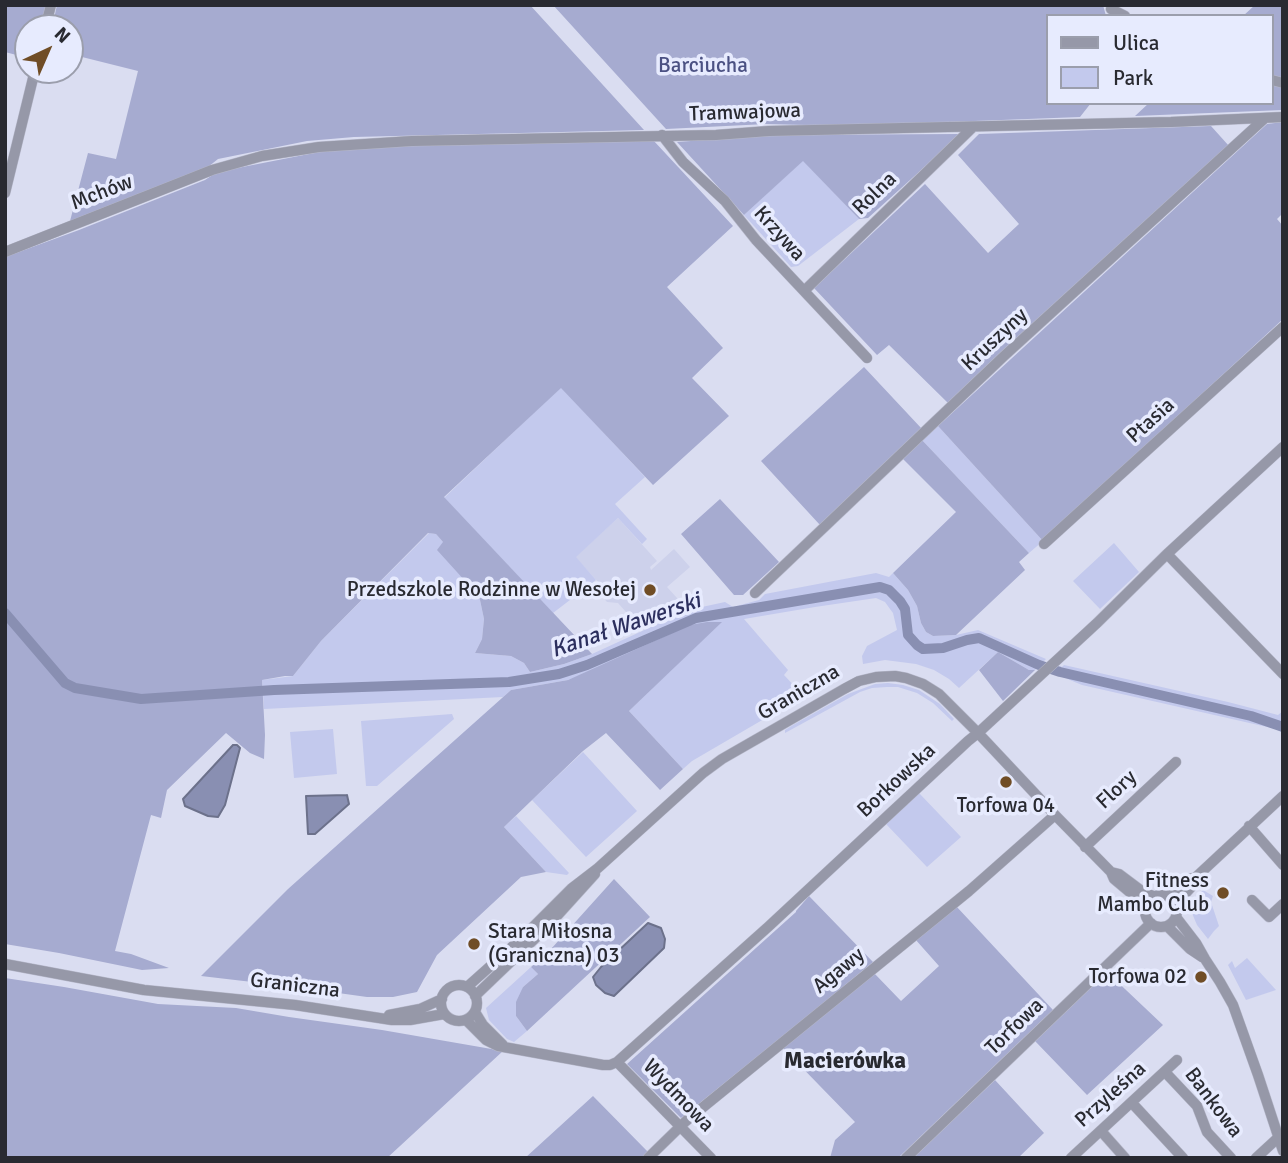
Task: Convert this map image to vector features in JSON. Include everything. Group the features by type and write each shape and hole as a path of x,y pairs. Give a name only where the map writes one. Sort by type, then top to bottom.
{"street":[{"path":"1111,9 1121,14"},
{"path":"5,193 32,84"},
{"name":"Tramwajowa","path":"212,170 262,156 319,147 412,141 716,135 769,131 1283,117"},
{"name":"Kruszyny","path":"755,593 1004,356 1264,119"},
{"name":"Rolna","path":"804,291 973,127"},
{"name":"Krzywa","path":"662,135 683,162 725,201 756,240 867,359"},
{"name":"Mchów","path":"5,252 212,170"},
{"name":"Ptasia","path":"1044,544 1283,327"},
{"name":"Borkowska","path":"617,1062 1041,675 1283,447"},
{"path":"1167,554 1283,674"},
{"name":"Graniczna","path":"467,987 530,931 569,890 598,868 713,765 859,681 876,677 895,676 923,684 945,699 1111,872 1119,884 1149,901"},
{"name":"Flory","path":"1085,847 1175,762"},
{"path":"1172,900 1193,885 1195,878 1283,796"},
{"name":"Agawy","path":"648,1158 681,1126 969,891 1055,815"},
{"path":"1249,826 1283,865"},
{"name":"Graniczna","path":"475,996 547,927 589,882 598,868"},
{"path":"1163,894 1172,900 1177,909 1175,917 1167,926 1151,923 1145,915 1149,901 1163,894"},
{"path":"1252,900 1269,917 1283,904"},
{"path":"1175,917 1196,943 1233,1005 1280,1135 1283,1151"},
{"name":"Torfowa","path":"906,1158 1151,923"},
{"path":"1167,926 1205,959"},
{"name":"Graniczna","path":"5,964 144,990 295,1005 391,1020 444,1014"},
{"path":"451,987 467,987 475,996 475,1012 466,1020 454,1020 444,1014 442,999 451,987"},
{"name":"Graniczna","path":"376,1016 409,1012 442,999"},
{"path":"475,1012 493,1036 506,1047"},
{"path":"466,1020 490,1043 603,1065 617,1062"},
{"name":"Przyleśna","path":"1071,1158 1177,1060"},
{"name":"Wydmowa","path":"617,1062 711,1158"},
{"name":"Bankowa","path":"1165,1072 1197,1107 1208,1132 1231,1158"},
{"path":"1132,1103 1183,1158"},
{"path":"1101,1131 1125,1158"},
{"path":"1255,1158 1280,1135"}],"shaded area":[{"path":"618,518 657,561 650,567 651,570 674,549 690,567 667,587 688,610 642,630 618,603 607,602 594,587 599,583 575,557"},
{"path":"233,745 240,748 225,805 218,817 208,816 185,806 183,799"},
{"path":"347,795 349,804 315,834 308,834 306,796"},
{"path":"648,923 661,928 665,939 664,948 614,996 605,993 596,985 593,977"}],"green space":[{"path":"5,5 46,5 44,14 14,14 14,54 5,52"},
{"path":"57,5 530,5 644,130 354,137 307,141 218,159 208,167 70,221 88,153 116,159 138,71 84,58 84,14 55,14"},
{"name":"Barciucha","path":"553,5 1103,5 1105,14 1046,14 1046,105 1089,105 1080,117 844,126 766,124 666,129"},
{"path":"1255,5 1283,5 1283,78 1274,76 1274,14 1245,14"},
{"path":"1274,85 1283,87 1283,110 1135,116 1147,105 1274,105"},
{"path":"1283,122 1283,213 1277,219 1283,226 1283,319 1043,541 938,426 1267,124"},
{"path":"1211,126 1229,146 948,403 889,345 877,355 814,288 925,184 988,253 1019,224 958,155 979,134"},
{"path":"961,134 868,218 859,219 803,161 744,215 677,142 774,135"},
{"path":"653,140 733,226 667,287 723,348 692,378 729,416 653,485 561,388 444,497 592,654 530,672 524,663 511,656 475,653 482,639 484,619 480,600 437,550 443,542 436,534 428,533 321,641 293,676 262,680 264,759 250,753 226,733 167,790 161,818 151,815 115,951 169,968 142,970 5,944 5,257 205,180 217,172 319,152 389,146"},
{"path":"803,160 859,219 798,266 791,267 744,215"},
{"path":"864,367 922,429 820,525 761,461"},
{"path":"561,387 645,477 615,504 647,539 642,544 618,518 576,557 596,580 553,613 444,498"},
{"path":"938,426 1043,541 1029,553 922,440"},
{"path":"922,440 1029,553 1019,562 1025,570 956,635 933,636 926,632 917,606 908,590 893,573 956,512 903,459"},
{"path":"720,499 779,562 743,595 734,595 681,534"},
{"path":"429,533 436,534 443,542 480,600 484,619 482,639 475,653 511,656 524,663 530,672 592,654 688,610 725,602 733,607 759,600 765,594 876,573 889,577 893,573 908,590 917,606 926,632 933,636 978,630 1046,659 1035,670 1029,670 998,652 959,688 934,670 916,664 885,660 863,664 862,656 867,646 897,630 893,613 885,602 876,598 744,619 788,670 784,675 799,691 787,697 785,701 788,705 692,761 683,769 629,711 721,622 568,680 511,690 503,697 264,709 262,680 293,676 321,641"},
{"path":"1114,543 1139,572 1100,609 1073,581"},
{"path":"722,622 629,711 683,769 660,790 606,733 583,751 504,827 546,872 521,877 437,955 417,992 393,997 367,997 201,976 288,889 511,690 568,680 690,625"},
{"path":"998,652 1029,670 1035,670 1003,701 979,670"},
{"path":"1064,665 1278,715 1283,711 1283,733 1276,729 1082,685 1053,673"},
{"path":"888,683 919,690 940,704 954,719 952,721 933,703 917,693 898,687 872,688 785,733 785,730 793,725 848,694 875,684"},
{"path":"452,714 454,719 377,786 366,786 361,721"},
{"path":"333,729 337,774 294,778 290,732"},
{"path":"583,752 637,811 586,857 532,800"},
{"path":"919,793 961,837 927,867 886,824"},
{"path":"516,816 569,873 567,875 546,872 504,827"},
{"path":"614,879 650,917 527,1031 516,1016 516,1002 523,987 538,974 531,967 551,949"},
{"path":"1203,890 1213,896 1211,902 1219,926 1208,939 1197,925 1189,906"},
{"path":"809,896 873,962 681,1118 627,1064 796,912"},
{"path":"956,906 1053,1010 898,1158 830,1158 835,1140 855,1122 783,1048 874,973 901,1001 939,966 915,939"},
{"path":"1247,958 1276,990 1246,1000 1228,965 1232,961 1235,968"},
{"path":"531,967 538,974 523,987 516,1016 527,1031 514,1042 507,1039 489,1020 486,1008"},
{"path":"1107,972 1163,1025 1087,1095 1035,1041"},
{"path":"5,978 158,1004 236,1008 503,1051 387,1158 5,1158"},
{"path":"995,1080 1044,1133 1018,1158 913,1158"},
{"path":"593,1096 648,1152 642,1158 525,1158"}],"waterway":[{"name":"Kanał Wawerski","path":"5,613 65,683 75,688 141,699 274,690 509,682 559,674 587,665 696,618 880,587 889,590 900,601 905,609 908,635 923,649 943,648 979,638 1060,672 1251,716 1283,727"}],"place":[{"name":"Przedszkole Rodzinne w Wesołej","path":"650,590"},
{"name":"Torfowa 04","path":"1006,782"},
{"name":"Fitness Mambo Club","path":"1223,893"},
{"name":"Stara Miłosna (Graniczna) 03","path":"474,944"},
{"name":"Torfowa 02","path":"1201,977"}],"district":[{"name":"Macierówka","path":"845,1062"}]}
